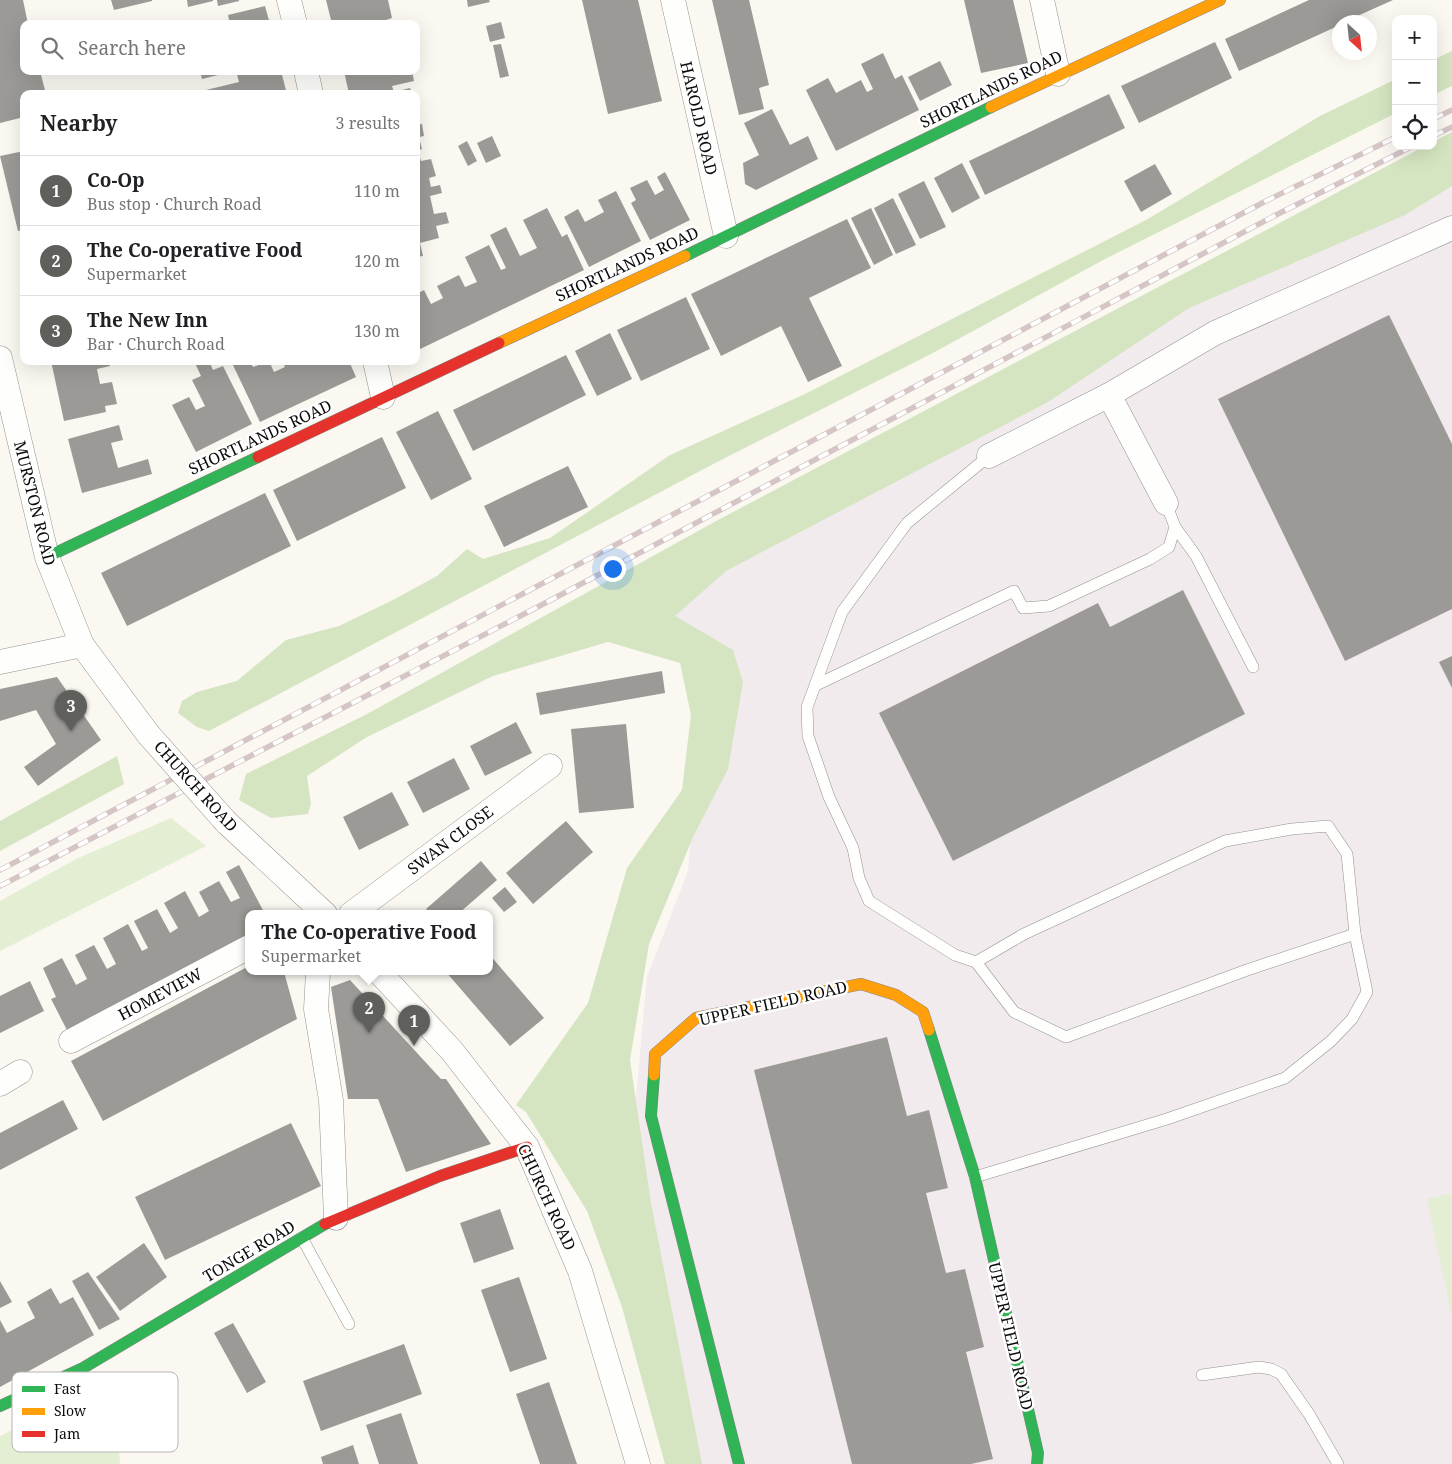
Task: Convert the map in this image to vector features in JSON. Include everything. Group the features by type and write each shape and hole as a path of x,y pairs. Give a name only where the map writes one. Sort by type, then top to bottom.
{"street":[{"path":"289,0 294,20"},
{"name":"HAROLD ROAD","path":"673,0 726,236"},
{"path":"1042,0 1058,74"},
{"name":"SHORTLANDS ROAD","path":"46,557 726,236 1058,74 1220,0"},
{"path":"307,75 310,90"},
{"path":"990,456 1109,395 1215,333 1452,228"},
{"name":"MURSTON ROAD","path":"0,358 46,557 82,645"},
{"path":"376,365 383,397"},
{"path":"1109,395 1166,503"},
{"path":"0,662 82,645"},
{"name":"CHURCH ROAD","path":"82,645 148,734 226,822 321,910"},
{"name":"SWAN CLOSE","path":"356,910 550,766"},
{"name":"HOMEVIEW","path":"71,1041 245,949"},
{"path":"318,975 316,1009 332,1100 336,1218"},
{"name":"CHURCH ROAD","path":"382,975 452,1051 527,1147 580,1271 638,1464"},
{"name":"UPPER FIELD ROAD","path":"739,1464 651,1116 655,1054 696,1018 862,984 896,995 923,1012 975,1177 1040,1460"},
{"path":"0,1084 20,1072"},
{"name":"TONGE ROAD","path":"74,1372 336,1218 440,1176 527,1147"},
{"name":"TONGE ROAD","path":"0,1406 12,1401"}],"lane":[{"path":"990,456 907,523 842,612 807,708 808,736 829,798 853,848 858,878 869,901 955,955 976,962 1014,1012 1066,1037 1247,970 1354,934"},
{"path":"1166,503 1175,527 1196,556 1253,667"},
{"path":"816,685 1014,591 1023,608 1049,606 1150,559 1169,547 1175,527"},
{"path":"975,1177 1167,1119 1285,1078 1331,1041 1352,1019 1367,992 1354,934 1347,854 1328,826 1292,829 1225,840 1024,934 976,962"},
{"path":"302,1238 349,1324"},
{"path":"1202,1375 1258,1367 1271,1369 1281,1374 1332,1451 1338,1464"}],"shaded area":[{"path":"1452,152 1452,1464 673,1464 623,1239 647,977 688,871 703,684 648,565"}],"green space":[{"path":"1452,51 1452,86 1437,93 1437,60 1437,58"},
{"path":"1392,81 1392,115 1105,259 931,354 719,461 209,731 197,727 178,713 182,701 197,692 237,681 286,640 339,626 393,600 437,576 467,549 483,559 550,538 670,455 805,394 1146,220 1320,116"},
{"path":"1452,132 1452,186 1405,215 1189,308 1048,402 726,571 675,616 733,650 743,682 728,769 693,837 649,944 630,1060 651,1203 702,1464 665,1464 622,1307 587,1211 526,1112 516,1105 588,1003 627,868 682,790 691,715 680,663 608,642 493,676 367,737 307,776 311,804 308,814 271,818 239,800 246,774 367,714 718,520 1417,150 1437,150 1437,140"},
{"path":"117,756 124,784 0,851 0,821"},
{"path":"171,818 206,846 0,951 0,901 76,859"},
{"path":"1452,1193 1452,1317 1427,1199"},
{"path":"12,1430 12,1452 119,1452 120,1464 0,1464 0,1436"}],"building":[{"path":"0,0 23,0 27,20 20,20 20,75 41,75 45,90 20,90 20,118 0,123"},
{"path":"111,0 152,0 152,1 114,10"},
{"path":"187,0 213,0 213,1 188,7"},
{"path":"217,0 239,0 239,1 218,6"},
{"path":"326,0 388,0 392,18 386,20 331,20"},
{"path":"467,0 489,0 490,2 468,7"},
{"path":"582,0 638,0 662,101 608,114"},
{"path":"712,0 749,0 769,85 759,88 764,109 739,115"},
{"path":"964,0 1013,0 1028,63 981,73"},
{"path":"1309,0 1393,0 1360,15 1332,15 1332,29 1239,71 1225,39"},
{"path":"265,6 269,20 229,20 228,15"},
{"path":"501,22 505,38 490,42 486,26"},
{"path":"1215,42 1232,78 1139,123 1121,86"},
{"path":"501,44 509,76 500,78 493,45"},
{"path":"883,53 895,79 902,75 919,110 836,151 806,90 828,78 836,93 861,80 867,92 873,89 861,64"},
{"path":"940,61 952,85 920,101 908,77"},
{"path":"201,75 218,75 202,79"},
{"path":"237,75 282,75 286,90 206,90 239,82"},
{"path":"345,75 413,75 414,81 392,86 393,90 348,90"},
{"path":"1109,94 1125,128 985,195 969,161"},
{"path":"772,109 790,145 808,136 818,159 756,190 745,184 743,163 759,155 744,123"},
{"path":"420,124 422,124 424,136 420,137"},
{"path":"492,136 501,156 486,163 477,143"},
{"path":"467,141 477,161 468,166 458,146"},
{"path":"20,152 20,231 18,231 0,156"},
{"path":"420,157 421,161 431,159 436,176 429,178 431,187 440,185 442,193 430,196 434,214 446,212 449,223 436,226 439,238 420,243"},
{"path":"962,163 980,198 952,213 934,178"},
{"path":"1155,164 1172,194 1141,212 1124,181"},
{"path":"665,172 690,220 650,240 631,203 636,200 630,188 647,180 655,195 664,190 657,177"},
{"path":"924,181 946,227 920,239 898,194"},
{"path":"616,191 641,241 589,267 564,217 578,209 585,222 604,212 598,200"},
{"path":"893,198 916,245 896,254 874,208"},
{"path":"547,208 562,237 567,234 584,270 420,349 420,292 424,290 431,304 443,298 437,286 459,275 465,287 477,282 465,257 489,245 501,270 506,268 490,235 506,227 520,256 537,248 523,220"},
{"path":"871,208 893,255 874,265 851,218"},
{"path":"847,219 871,268 809,298 842,366 808,382 781,326 721,356 691,294"},
{"path":"420,243 423,256 420,256"},
{"path":"686,297 710,349 641,381 617,330"},
{"path":"1389,315 1452,444 1452,609 1345,661 1218,399"},
{"path":"610,333 632,379 597,396 575,351"},
{"path":"566,355 586,395 473,451 453,410"},
{"path":"52,365 110,365 97,369 100,384 112,382 117,404 105,406 106,412 64,421"},
{"path":"196,365 211,365 213,370 223,366 252,424 196,452 172,405 189,397 196,410 205,406 192,380 201,376"},
{"path":"233,365 252,365 253,367 271,365 274,372 285,367 284,365 351,365 356,377 260,422"},
{"path":"438,411 472,479 431,500 396,432"},
{"path":"119,425 123,440 111,443 118,468 148,459 152,474 82,493 68,439"},
{"path":"382,437 406,488 297,541 273,490"},
{"path":"568,466 588,507 504,547 484,506"},
{"path":"265,493 291,546 127,626 101,573"},
{"path":"1183,590 1245,714 953,861 879,713 1098,603 1110,627"},
{"path":"1452,656 1452,688 1439,662"},
{"path":"662,671 665,693 540,715 536,693"},
{"path":"57,677 101,740 38,786 24,767 56,744 36,710 0,721 0,689"},
{"path":"516,722 532,753 485,776 470,746"},
{"path":"626,724 634,808 579,813 571,729"},
{"path":"454,758 470,789 423,813 407,782"},
{"path":"392,792 409,825 359,850 343,817"},
{"path":"566,821 593,852 533,904 506,873"},
{"path":"481,861 497,880 463,910 426,909"},
{"path":"239,865 263,910 245,910 245,937 68,1032 51,999 56,997 43,968 62,958 76,985 87,979 75,955 94,945 107,969 116,964 103,938 128,924 142,951 148,948 134,921 157,909 170,933 178,928 164,903 185,891 199,917 209,911 199,892 219,881 231,902 240,898 226,872"},
{"path":"505,887 517,902 504,912 492,898"},
{"path":"493,959 544,1018 510,1046 449,975 493,975"},
{"path":"245,968 245,975 285,975 297,1019 103,1121 71,1061"},
{"path":"350,980 441,1079 446,1079 491,1144 406,1172 378,1099 348,1099 331,987"},
{"path":"30,981 44,1011 0,1033 0,996"},
{"path":"887,1037 907,1116 929,1110 948,1188 926,1193 946,1273 965,1269 984,1347 966,1352 993,1459 971,1464 852,1464 754,1070"},
{"path":"63,1100 78,1129 0,1170 0,1133"},
{"path":"291,1123 321,1186 165,1260 135,1197"},
{"path":"500,1209 514,1249 474,1263 460,1223"},
{"path":"144,1243 167,1277 120,1311 96,1277"},
{"path":"88,1272 120,1319 99,1330 72,1281"},
{"path":"519,1277 547,1359 510,1372 481,1290"},
{"path":"0,1281 12,1302 0,1308"},
{"path":"51,1288 60,1304 73,1297 94,1335 27,1372 12,1372 12,1380 0,1387 0,1320 7,1333 35,1318 27,1302"},
{"path":"233,1323 266,1382 247,1393 214,1333"},
{"path":"404,1344 422,1394 321,1431 303,1381"},
{"path":"549,1382 577,1464 540,1464 516,1394"},
{"path":"401,1413 418,1464 379,1464 366,1425"},
{"path":"353,1445 359,1464 323,1464 321,1457"}],"railway":[{"path":"1437,117 1452,110"},
{"path":"1437,134 1452,127"},
{"path":"0,870 1266,201 1392,139"},
{"path":"0,886 549,601 1274,216 1405,150"}],"traffic: fast":[{"path":"685,256 991,107"},
{"path":"47,557 258,457"},
{"path":"929,1030 975,1177 1038,1453 1037,1464"},
{"path":"654,1075 651,1116 739,1464"},
{"path":"74,1372 325,1224"},
{"path":"0,1406 12,1401"}],"traffic: slow":[{"path":"991,107 1220,0"},
{"path":"499,343 685,256"},
{"path":"654,1075 655,1054 696,1018 861,984 896,995 923,1012 929,1030"}],"traffic: jam":[{"path":"258,457 499,343"},
{"path":"325,1224 440,1176 527,1147"}],"place":[{"name":"The New Inn","path":"71,731"},
{"name":"The Co-operative Food","path":"369,1033"},
{"name":"Co-Op","path":"414,1046"}]}
